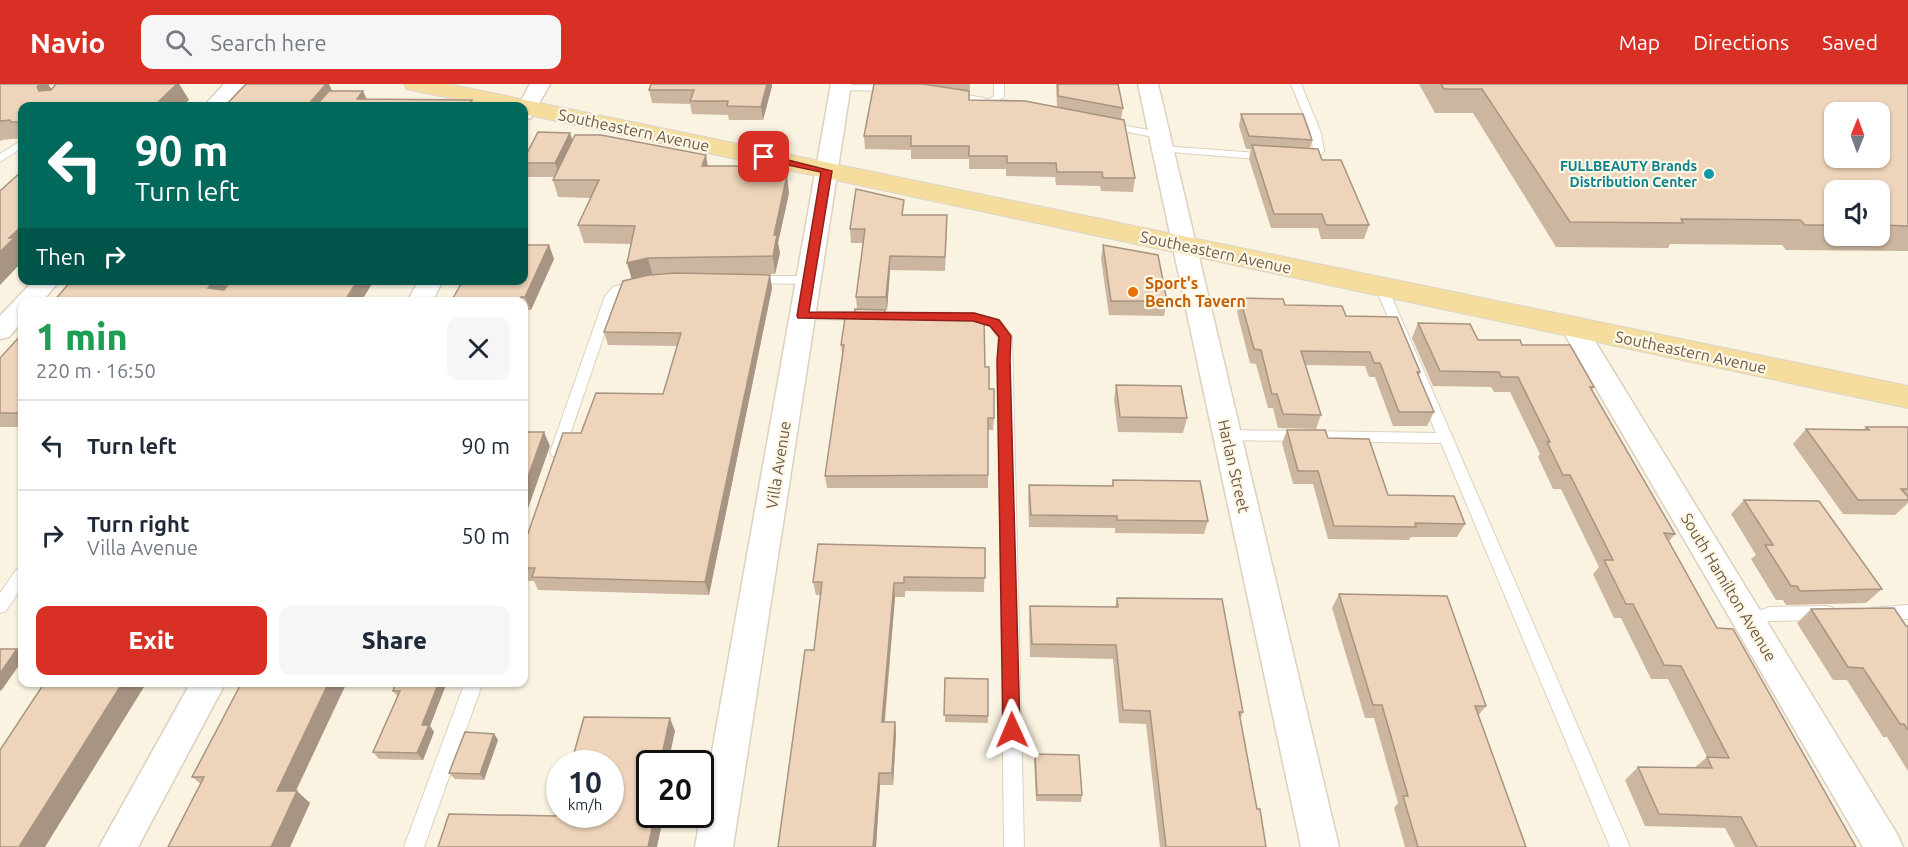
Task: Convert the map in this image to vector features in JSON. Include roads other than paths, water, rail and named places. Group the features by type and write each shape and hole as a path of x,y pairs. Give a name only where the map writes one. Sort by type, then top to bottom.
{"main road":[{"name":"Southeastern Avenue","path":"415,84 497,102"},
{"name":"Southeastern Avenue","path":"528,109 1908,397"}],"street":[{"path":"217,102 235,84"},
{"path":"528,102 540,84"},
{"name":"Harlan Street","path":"1148,84 1320,847"},
{"name":"Villa Avenue","path":"714,847 841,86"},
{"path":"33,297 43,285"},
{"path":"0,331 18,311"},
{"name":"South Hamilton Avenue","path":"1574,328 1884,847"},
{"path":"118,847 205,687"}],"lane":[{"path":"991,102 999,97 999,84"},
{"path":"1095,122 1161,142 1286,157 1313,158 1319,151 1316,133 1296,84"},
{"path":"841,86 908,89"},
{"path":"938,93 1010,105"},
{"path":"0,159 18,146"},
{"path":"732,281 808,280"},
{"path":"551,468 611,296 617,290 653,282"},
{"path":"1381,286 1620,847"},
{"path":"802,316 974,317 995,323 1005,336 1014,847"},
{"path":"1227,435 1447,438"},
{"path":"0,606 18,581"},
{"path":"1862,613 1908,612"},
{"path":"1749,621 1770,614 1839,613"},
{"path":"414,847 472,687"}],"place":[{"name":"FULLBEAUTY Brands Distribution Center","path":"1709,174"},
{"name":"Sport's Bench Tavern","path":"1133,292"}]}
